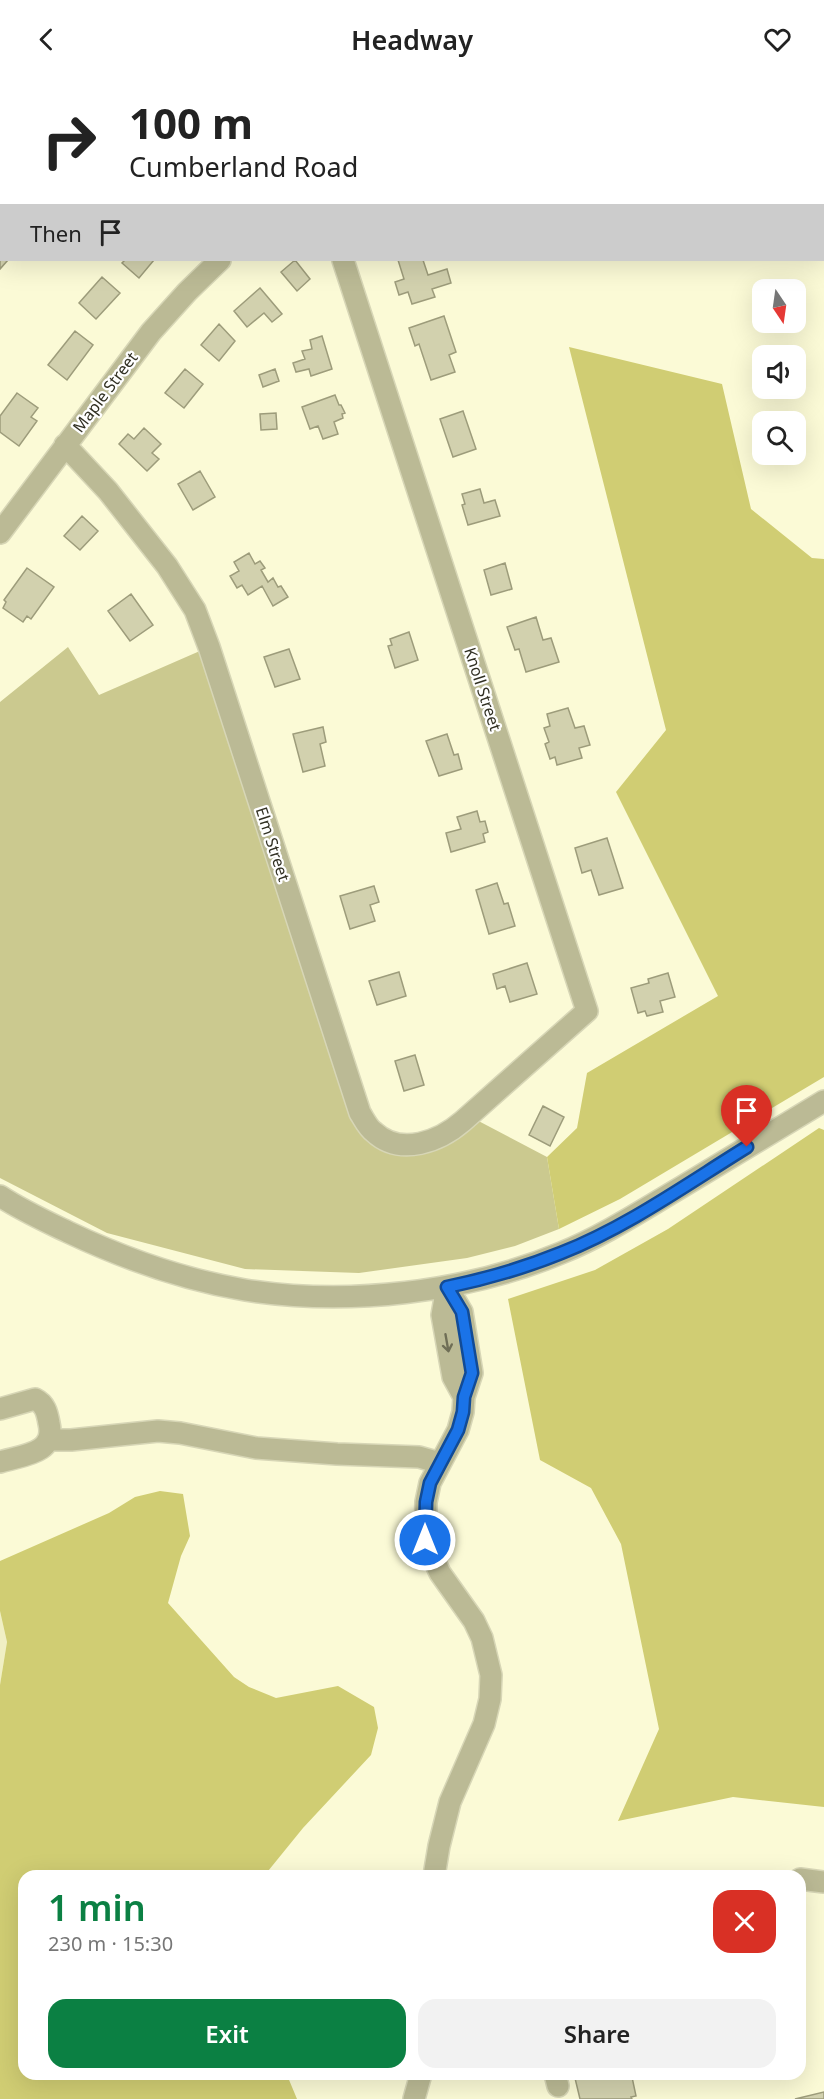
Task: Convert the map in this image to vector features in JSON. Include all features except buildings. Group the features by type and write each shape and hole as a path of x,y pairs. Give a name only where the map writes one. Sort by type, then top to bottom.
{"street":[{"name":"Maple Street","path":"0,533 151,332 219,261"},
{"name":"Knoll Street","path":"343,261 587,1011 502,1087"},
{"name":"Elm Street","path":"64,445 108,491 155,550 195,610 213,658 356,1101 373,1132 393,1142 427,1143 452,1131 502,1087"},
{"path":"0,1196 90,1242 136,1260 200,1280 244,1289 344,1296 447,1287 477,1281 532,1264 563,1253 611,1230 824,1101"},
{"path":"435,1870 450,1802 484,1724 490,1699 491,1675 483,1638 474,1621 440,1573 425,1540 426,1502 430,1483 458,1430 463,1412 464,1397 453,1377 442,1316 447,1287"},
{"path":"0,1410 35,1399 46,1409 51,1433 50,1440 40,1450 0,1461"},
{"path":"50,1440 158,1431 180,1433 255,1448 337,1454 419,1456 440,1463"},
{"path":"806,1880 824,1882"},
{"path":"414,2099 419,2080"}],"shaded area":[{"path":"569,347 722,384 751,509 812,558 824,559 824,1077 620,1199 559,1229 547,1157 577,1128 587,1073 718,996 616,792 666,730"},
{"path":"68,647 99,695 209,647 360,1113 404,1144 469,1116 547,1157 559,1229 515,1246 467,1258 359,1273 245,1269 107,1233 0,1178 0,702"},
{"path":"819,1128 824,1130 824,1807 733,1797 618,1821 659,1729 621,1544 591,1488 540,1460 508,1299 595,1270 668,1229"},
{"path":"160,1491 183,1494 190,1536 181,1556 168,1603 234,1677 249,1687 276,1698 338,1686 374,1707 378,1728 371,1755 303,1828 269,1870 18,1870 18,2080 289,2080 297,2099 0,2099 0,1685 7,1642 0,1611 0,1561 109,1513 135,1497"},
{"path":"0,1611 7,1642 0,1685"}],"route":[{"path":"425,1540 424,1523 430,1483 458,1430 464,1397 472,1373 462,1312 447,1287 503,1274 563,1253 611,1230 747,1147"}]}
